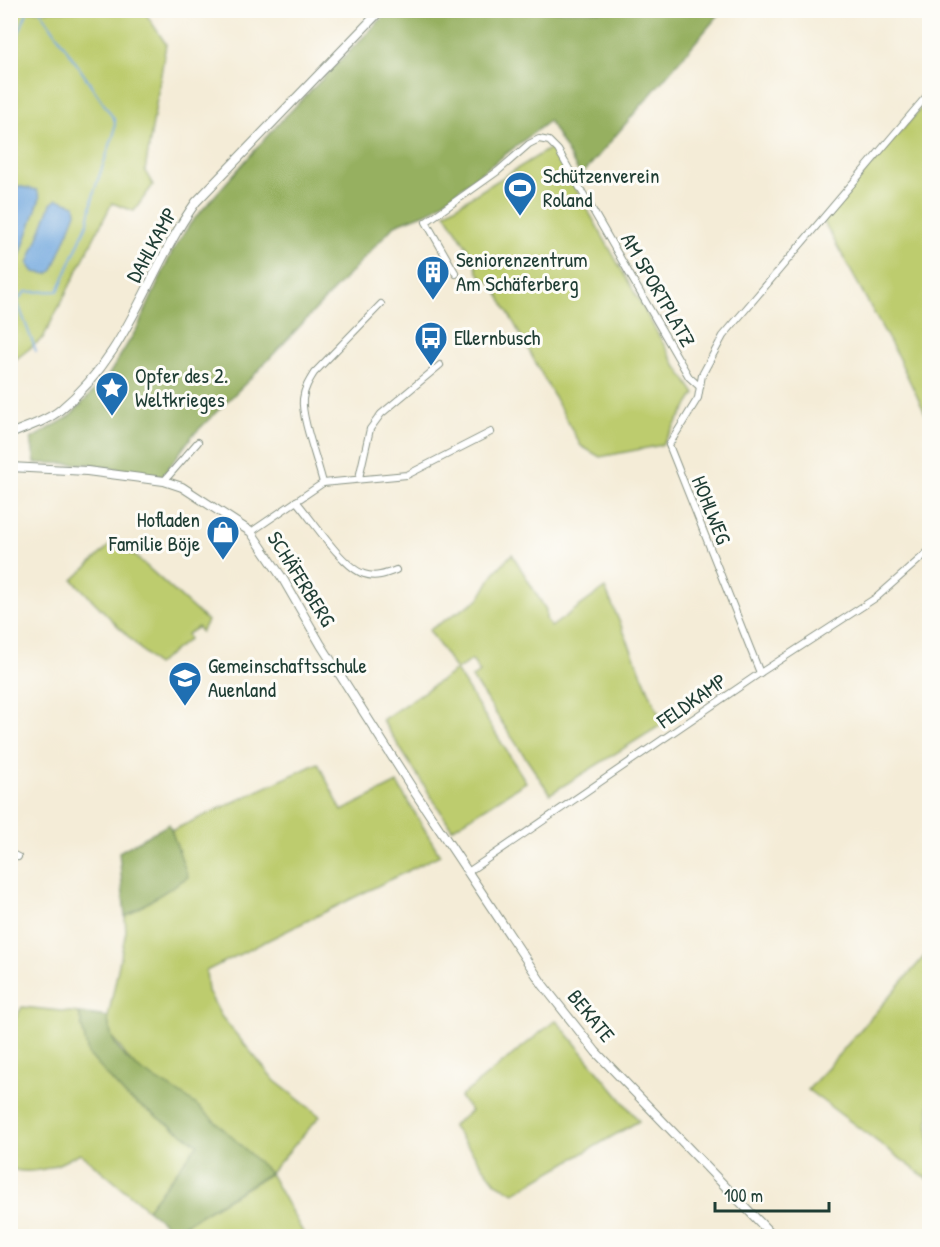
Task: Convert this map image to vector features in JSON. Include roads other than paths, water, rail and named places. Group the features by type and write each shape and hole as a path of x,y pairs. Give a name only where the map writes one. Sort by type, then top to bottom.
{"main road":[{"name":"SCHÄFERBERG","path":"10,466 87,471 164,481 182,487 251,532 283,579 321,645 414,791"},
{"name":"BEKATE","path":"414,791 543,986 596,1052 773,1236"}],"street":[{"name":"DAHLKAMP","path":"10,434 59,412 94,378 130,326 175,231 196,202 376,12"},
{"name":"HOHLWEG","path":"760,674 669,445 698,398 708,361 723,336 930,92"},
{"name":"AM SPORTPLATZ","path":"456,274 426,222 498,171 529,144 539,139 549,141 568,167 688,377 700,387"},
{"path":"323,483 304,413 302,400 306,385 314,373 381,304"},
{"path":"359,478 370,429 381,414 440,365"},
{"path":"251,532 323,483 359,478 382,480 407,475 490,432"},
{"path":"164,481 198,442"},
{"path":"296,501 347,563 362,574 374,576 396,570"},
{"name":"FELDKAMP","path":"468,872 877,597 930,550"},
{"path":"10,853 18,857"}],"water":[{"path":"17,186 37,190 40,198 17,264 13,268 10,267 11,201"},
{"path":"57,199 75,205 76,213 53,270 48,274 34,272 28,264 51,204"}],"waterway":[{"path":"10,55 28,10"},
{"path":"36,351 17,301 25,292 58,291 88,222 95,188 114,134 115,121 40,10"}],"place":[{"name":"Schützenverein Roland","path":"520,217"},
{"name":"Seniorenzentrum Am Schäferberg","path":"433,301"},
{"name":"Ellernbusch","path":"431,367"},
{"name":"Opfer des 2. Weltkrieges","path":"112,417"},
{"name":"Hofladen Familie Böje","path":"223,561"},
{"name":"Gemeinschaftsschule Auenland","path":"185,707"}]}
